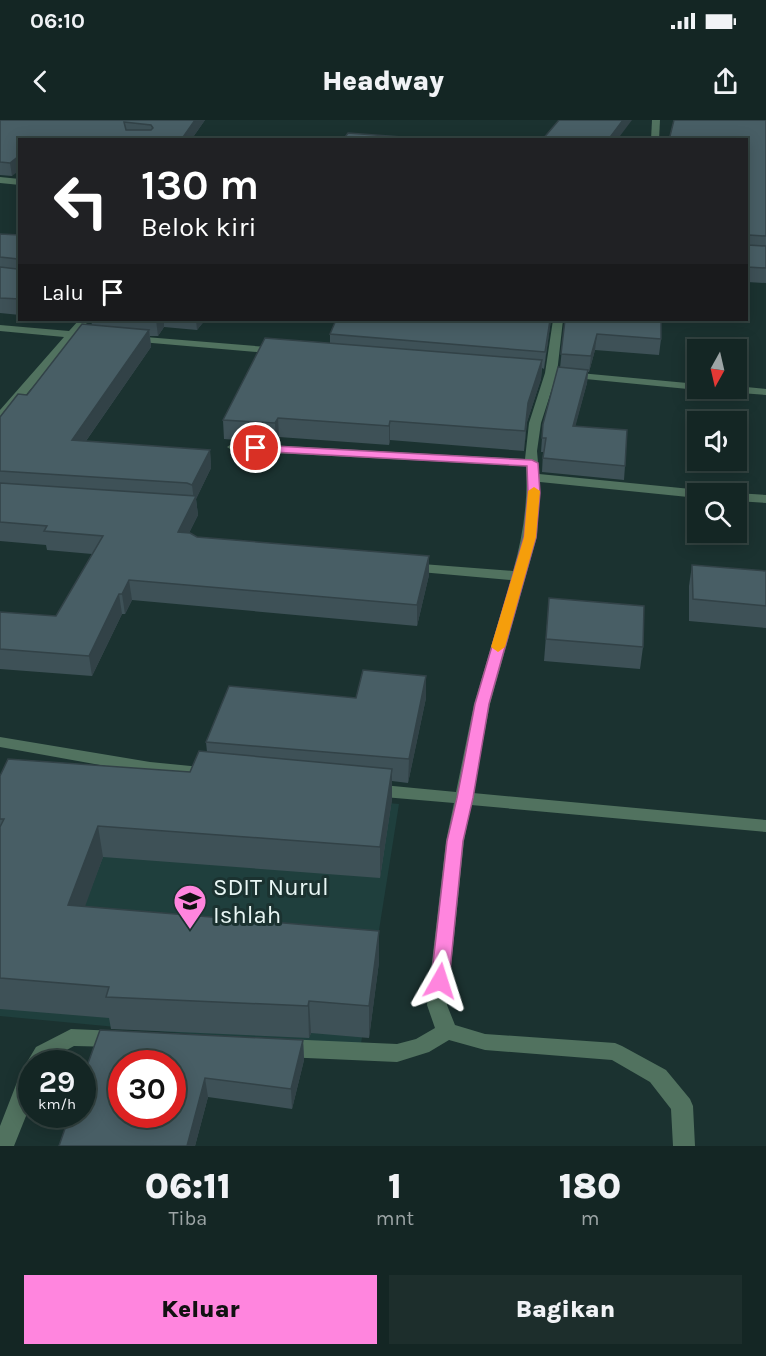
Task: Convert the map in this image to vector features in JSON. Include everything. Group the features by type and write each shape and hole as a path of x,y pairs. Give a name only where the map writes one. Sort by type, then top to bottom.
{"street":[{"path":"655,138 656,120"},
{"path":"0,180 18,182"},
{"path":"0,417 83,321"},
{"path":"447,1031 437,1005 455,841 482,704 530,537 535,423 558,321"},
{"path":"0,328 293,352"},
{"path":"545,372 687,386"},
{"path":"747,391 766,392"},
{"path":"233,447 533,470 687,492"},
{"path":"747,498 766,499"},
{"path":"389,565 519,576"},
{"path":"0,742 150,768 220,775"},
{"path":"360,788 766,826"},
{"path":"269,1047 397,1053 422,1046 447,1031 485,1042 615,1052 658,1076 682,1106 684,1146"},
{"path":"48,1050 71,1037 141,1040"},
{"path":"3,1146 18,1108"}],"shaded area":[{"name":"SDIT Nurul Ishlah","path":"32,769 399,804 360,1050 0,1016 0,843"}],"building":[{"path":"0,120 195,120 182,138 18,138 18,157 10,163 0,162","holes":["124,122 151,125 153,128 151,130 126,130"]},
{"path":"559,120 623,120 610,138 544,138"},
{"path":"674,120 766,120 766,236 748,236 748,138 670,138"},
{"path":"348,133 415,138 344,138"},
{"path":"0,234 18,235 18,259 0,257"},
{"path":"748,245 766,246 766,268 748,267"},
{"path":"0,267 17,269 18,267 18,299 0,298"},
{"path":"336,321 550,321 545,352 330,334"},
{"path":"565,321 661,321 661,339 597,334 591,356 561,354"},
{"path":"82,324 149,330 72,440 210,450 192,485 0,471 0,417 18,394 27,395"},
{"path":"265,338 542,360 528,403 525,431 390,421 389,426 278,418 275,423 223,420"},
{"path":"558,367 588,370 573,426 627,430 625,466 543,458 546,438 542,438 543,424"},
{"path":"0,483 196,496 178,532 190,533 197,537 429,556 417,605 129,580 122,594 119,594 89,656 0,649 0,612 56,616 103,536 44,531 47,526 0,522"},
{"path":"692,565 766,571 766,606 693,599"},
{"path":"549,598 644,606 643,647 546,639"},
{"path":"363,670 426,676 409,759 206,742 229,686 356,698"},
{"path":"199,751 392,769 380,847 98,826 68,905 379,931 369,1006 309,1001 308,1006 106,997 109,987 0,978 0,827 4,819 0,819 0,776 8,759 190,772"},
{"path":"100,1030 303,1040 291,1089 205,1078 187,1146 59,1146 65,1128 96,1128 96,1050 93,1050"}],"slow traffic":[{"path":"498,647 530,537 534,491"}],"place":[{"name":"SDIT Nurul Ishlah","path":"190,930"}],"route":[{"path":"256,448 532,463 534,493 530,537 482,704 455,841 440,981"}]}
